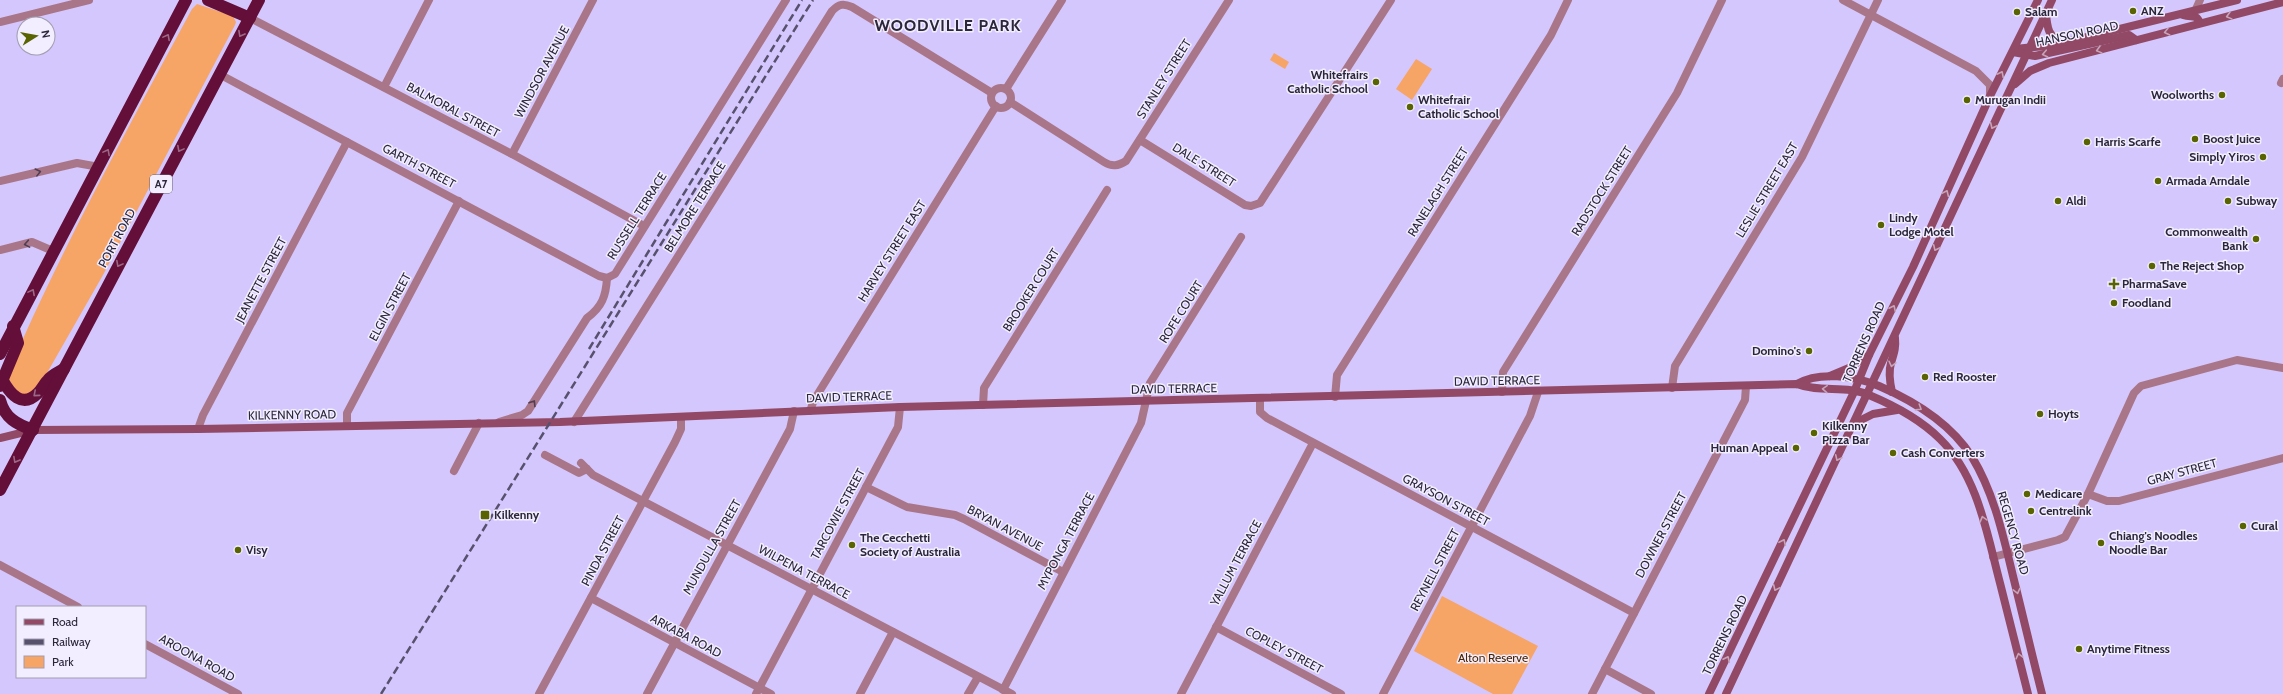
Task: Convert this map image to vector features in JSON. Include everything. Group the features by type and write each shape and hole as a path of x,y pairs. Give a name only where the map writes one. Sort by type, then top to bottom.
{"highway":[{"path":"0,354 53,250 99,168 186,0"},
{"path":"208,0 250,18"},
{"name":"PORT ROAD","path":"0,490 259,0"},
{"path":"14,326 18,343 1,383 11,395 20,400 32,398 39,392 49,378 65,368"},
{"path":"0,400 3,410 9,418 33,430"}],"main road":[{"name":"TORRENS ROAD","path":"1709,694 1854,392 1869,355 1916,260 1990,96 2038,0"},
{"name":"TORRENS ROAD","path":"1726,694 1855,423 1871,383 1895,337 2052,0"},
{"name":"HANSON ROAD","path":"2028,52 2218,2 2237,0"},
{"name":"HANSON ROAD","path":"2014,50 2045,54 2129,35 2136,40 2283,2"},
{"path":"2046,12 2047,29 2051,36 2058,40 2067,42"},
{"path":"2179,13 2187,16 2194,15 2198,18 2200,23"},
{"path":"2010,90 2030,71 2046,64 2136,40"},
{"path":"1892,392 1889,379 1891,364 1896,350 1895,337"},
{"path":"1829,376 1850,368 1869,355"},
{"name":"DAVID TERRACE","path":"1797,384 1807,378 1829,376 1871,383"},
{"name":"REGENCY ROAD","path":"1871,383 1892,392 1944,425 1971,456 1989,490 2008,553 2042,694"},
{"name":"DAVID TERRACE","path":"551,423 900,407 1538,392 1797,384 1809,389 1867,394"},
{"name":"REGENCY ROAD","path":"1867,394 1917,420 1935,434 1956,457 1976,498 1993,557 2028,694"},
{"path":"1855,423 1873,414 1897,410"},
{"name":"KILKENNY ROAD","path":"0,438 33,430 198,429 479,423 551,423"},
{"path":"1748,614 1761,621"}],"street":[{"path":"0,22 89,0"},
{"path":"384,87 429,0"},
{"name":"WINDSOR AVENUE","path":"512,154 593,0"},
{"name":"RUSSELL TERRACE","path":"496,423 522,415 528,411 587,318 596,311 604,301 608,278 615,274 786,0"},
{"path":"1006,89 1062,0"},
{"name":"STANLEY STREET","path":"1010,102 1104,162 1115,166 1126,161 1229,0"},
{"name":"DALE STREET","path":"1140,140 1246,205 1257,205 1264,200 1391,0"},
{"name":"RANELAGH STREET","path":"1335,397 1336,375 1551,35 1568,0"},
{"name":"RADSTOCK STREET","path":"1502,392 1503,372 1677,93 1722,0"},
{"path":"1843,0 1976,71 1990,85 1990,96"},
{"name":"LESLIE STREET EAST","path":"1672,388 1675,366 1802,157 1878,0"},
{"path":"2196,9 2200,0"},
{"path":"840,3 852,7 992,93"},
{"name":"BELMORE TERRACE","path":"574,422 827,17 840,3"},
{"name":"BALMORAL STREET","path":"250,18 512,154 644,226"},
{"name":"GARTH STREET","path":"219,74 599,276 608,278"},
{"path":"997,88 1006,89 1010,93 1010,102 1003,107 996,106 991,100 992,93 997,88"},
{"name":"HARVEY STREET EAST","path":"810,411 814,400 996,106"},
{"name":"JEANETTE STREET","path":"198,429 203,415 347,142"},
{"path":"0,182 76,163 99,168"},
{"name":"BROOKER COURT","path":"983,405 984,388 1107,190"},
{"name":"ELGIN STREET","path":"347,426 348,413 459,201"},
{"name":"ROFE COURT","path":"1146,402 1150,383 1241,237"},
{"path":"0,250 32,242 53,250"},
{"path":"1993,557 2065,537 2088,494 2134,393 2141,386 2158,380 2237,360 2283,368"},
{"name":"DOWNER STREET","path":"1592,694 1745,400 1746,386"},
{"name":"REYNELL STREET","path":"1383,694 1530,416 1538,392"},
{"name":"GRAYSON STREET","path":"1260,399 1260,412 1263,415 1634,613"},
{"name":"MYPONGA TERRACE","path":"1003,690 1141,423 1146,402"},
{"name":"TARCOWIE STREET","path":"757,691 898,427 900,407"},
{"name":"MUNDULLA STREET","path":"647,694 726,545 790,429 794,411"},
{"name":"PINDA STREET","path":"539,694 681,429 680,417"},
{"path":"454,471 479,423"},
{"name":"YALLUM TERRACE","path":"1181,694 1313,443"},
{"name":"WILPENA TERRACE","path":"544,454 579,473 584,466 593,475 643,502 1012,694"},
{"name":"GRAY STREET","path":"2088,494 2107,501 2119,501 2283,458"},
{"name":"BRYAN AVENUE","path":"866,487 908,507 955,515 1063,572"},
{"path":"0,564 76,606"},
{"name":"ARKABA ROAD","path":"591,598 674,643 757,691 771,694"},
{"name":"COPLEY STREET","path":"1216,627 1341,694"},
{"path":"860,694 893,632"},
{"name":"AROONA ROAD","path":"146,645 238,694"},
{"path":"1605,669 1651,694"},
{"path":"968,694 978,676"}],"green space":[{"path":"197,4 233,16 236,22 235,25 103,275 39,387 34,392 29,394 20,393 12,385 7,375 28,328 95,190 192,9"},
{"path":"1274,53 1289,62 1285,69 1270,60"},
{"path":"1416,59 1432,69 1412,100 1396,89"},
{"name":"Alton Reserve","path":"1442,596 1538,646 1512,694 1493,694 1414,651"}],"railway":[{"path":"589,349 802,0"},
{"path":"381,694 813,0"}],"place":[{"name":"ANZ","path":"2133,11"},
{"name":"Salam","path":"2017,12"},
{"name":"Whitefrairs Catholic School","path":"1376,82"},
{"name":"Woolworths","path":"2222,95"},
{"name":"Murugan Indii","path":"1967,100"},
{"name":"Whitefrair Catholic School","path":"1410,107"},
{"name":"Boost Juice","path":"2195,139"},
{"name":"Harris Scarfe","path":"2087,142"},
{"name":"Simply Yiros","path":"2263,157"},
{"name":"Armada Arndale","path":"2158,181"},
{"name":"Aldi","path":"2058,201"},
{"name":"Subway","path":"2228,201"},
{"name":"Lindy Lodge Motel","path":"1881,225"},
{"name":"Commonwealth Bank","path":"2256,239"},
{"name":"The Reject Shop","path":"2152,266"},
{"name":"PharmaSave","path":"2114,284"},
{"name":"Foodland","path":"2114,303"},
{"name":"Domino's","path":"1809,351"},
{"name":"Red Rooster","path":"1925,377"},
{"name":"Hoyts","path":"2040,414"},
{"name":"Kilkenny Pizza Bar","path":"1814,433"},
{"name":"Human Appeal","path":"1796,448"},
{"name":"Cash Converters","path":"1893,453"},
{"name":"Medicare","path":"2027,494"},
{"name":"Centrelink","path":"2031,511"},
{"name":"Kilkenny","path":"485,515"},
{"name":"Cural","path":"2243,526"},
{"name":"Chiang's Noodles Noodle Bar","path":"2101,543"},
{"name":"The Cecchetti Society of Australia","path":"852,545"},
{"name":"Visy","path":"238,550"},
{"name":"Anytime Fitness","path":"2079,649"}],"district":[{"name":"WOODVILLE PARK","path":"948,25"}]}
